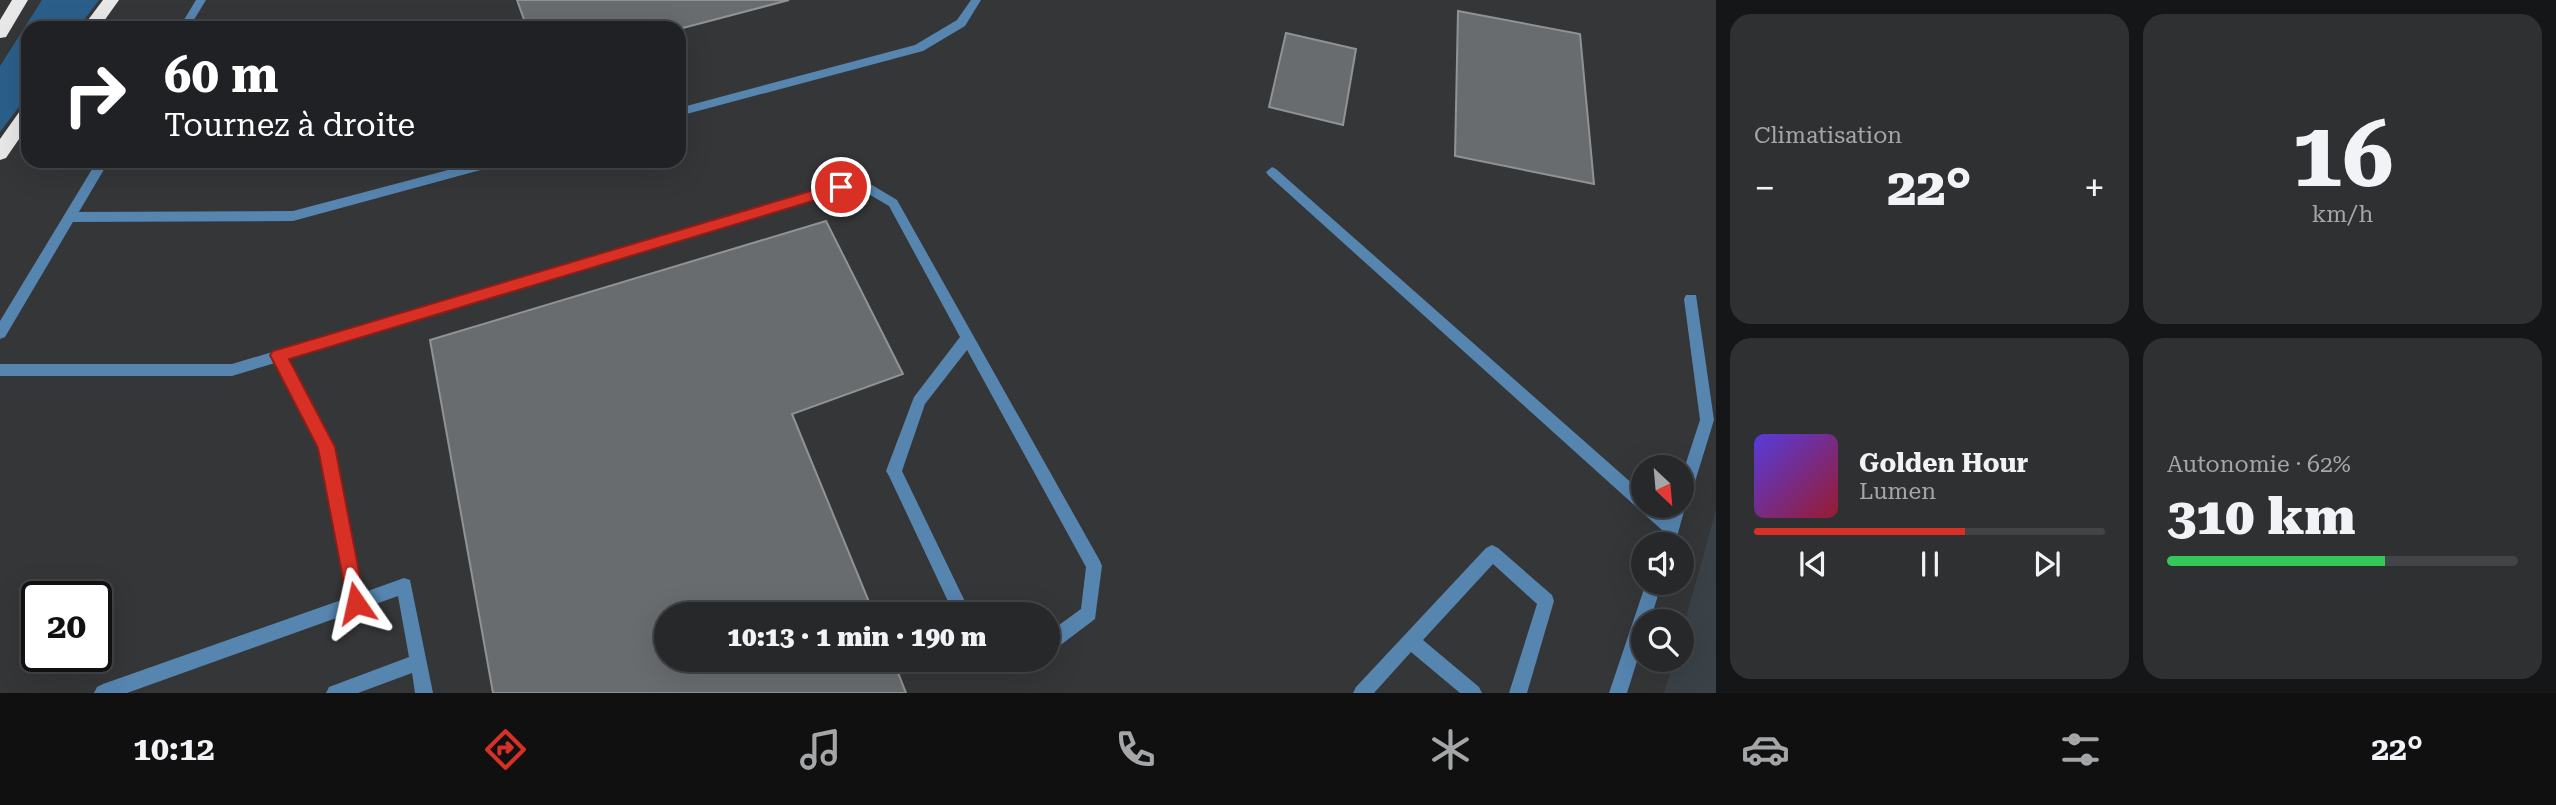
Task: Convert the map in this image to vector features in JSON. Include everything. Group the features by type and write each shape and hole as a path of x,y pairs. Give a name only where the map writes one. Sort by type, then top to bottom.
{"highway":[{"path":"0,33 20,0"},
{"path":"95,21 111,0"},
{"path":"0,153 21,122"}],"street":[{"path":"188,21 201,0"},
{"path":"686,110 919,48 961,23 976,0"},
{"path":"0,334 99,168"},
{"path":"69,217 293,216 473,168"},
{"path":"1272,172 1631,492"},
{"path":"0,370 232,370 841,187 867,187 893,203 1094,566 1089,613 1060,635"},
{"path":"1691,299 1707,421 1694,461"},
{"path":"957,602 894,471 919,401 968,338"},
{"path":"278,355 326,447 356,603"},
{"path":"1362,693 1492,553 1546,601 1518,693"},
{"path":"103,693 404,586 424,693"},
{"path":"1618,693 1650,595"},
{"path":"1411,641 1473,693"},
{"path":"335,693 419,662"}],"shaded area":[{"path":"42,0 99,0 83,21 29,21"},
{"path":"21,33 21,104 0,132 0,66"},
{"path":"1716,510 1716,693 1664,693 1670,672 1694,672 1694,609 1688,609"}],"building":[{"path":"517,0 789,0 686,27 686,21 524,21"},
{"path":"1458,11 1580,34 1594,184 1455,156"},
{"path":"1286,33 1356,49 1343,125 1269,107"},
{"path":"826,221 903,374 792,414 869,602 654,602 654,672 898,672 906,693 493,693 430,340"}],"route":[{"path":"356,603 326,447 278,355 841,187"}]}
